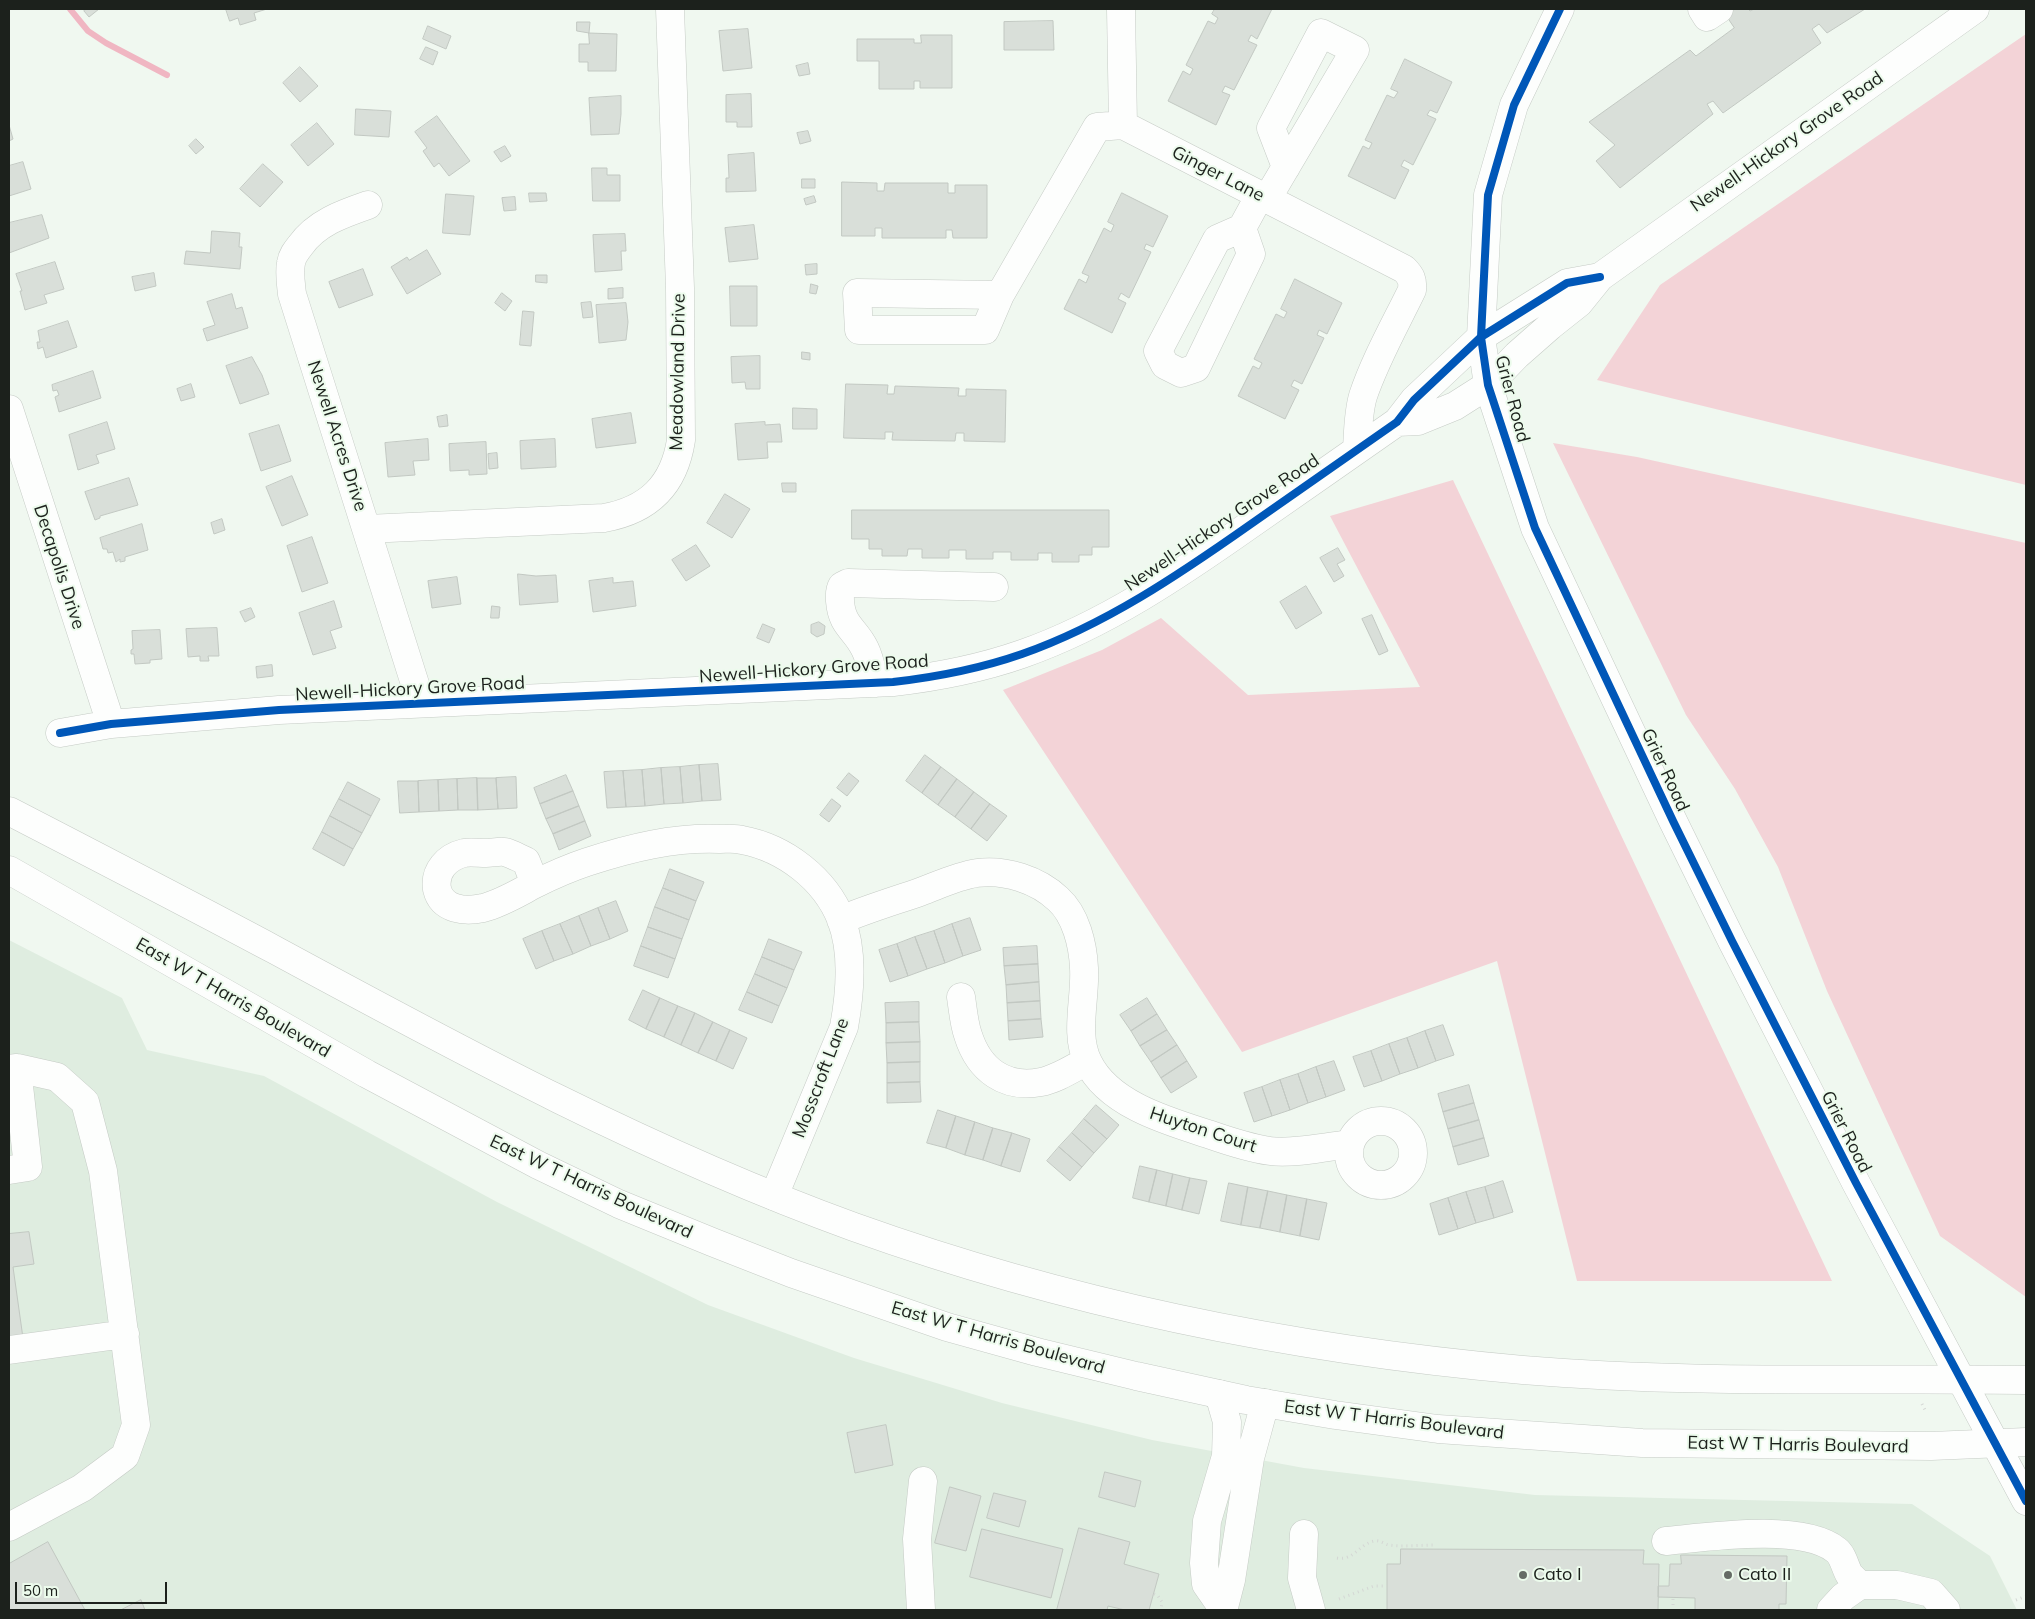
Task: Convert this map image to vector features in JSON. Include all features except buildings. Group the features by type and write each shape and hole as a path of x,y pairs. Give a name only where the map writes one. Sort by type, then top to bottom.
{"street":[{"name":"Meadowland Drive","path":"367,529 604,518 624,514 644,504 661,488 671,473 679,456 681,440 680,288 670,9"},
{"path":"1000,295 857,293 859,330 984,330 1000,295 1097,128 1123,125 1120,9"},
{"name":"Grier Road","path":"1560,9 1514,105 1488,195 1481,337 1488,385 1536,528 1673,821 1856,1183 2026,1501"},
{"path":"1702,9 1707,17 1719,9"},
{"name":"Newell-Hickory Grove Road","path":"1397,422 1418,421 1455,406 1488,385 1517,355 1579,303 1600,277 1975,9"},
{"path":"1242,228 1252,254 1196,368 1181,373 1165,365 1158,351 1217,239 1242,228 1286,167 1355,50 1321,33 1272,128 1286,167"},
{"name":"Ginger Lane","path":"1123,125 1404,268 1413,281 1412,290 1373,371 1363,397 1357,450"},
{"name":"Newell Acres Drive","path":"368,205 342,214 318,227 307,236 292,256 290,279 292,294 421,703"},
{"name":"Newell-Hickory Grove Road","path":"60,733 111,724 280,710 875,683 934,677 988,665 1024,654 1083,627 1145,595 1190,567 1397,422 1414,400 1481,337 1567,283 1600,277"},
{"name":"Decapolis Drive","path":"9,409 111,724"},
{"path":"875,683 866,651 841,613 840,592 842,586 848,584 994,587"},
{"path":"9,811 542,1092 637,1138 774,1196 854,1227 1021,1280 1105,1302 1307,1343 1464,1364 1606,1375 1767,1379 2026,1380"},
{"name":"Mosscroft Lane","path":"536,884 586,863 640,847 699,838 742,839 766,847 789,858 806,870 826,893 841,920 847,945 850,976 849,1001 844,1027 774,1196"},
{"name":"East W T Harris Boulevard","path":"9,870 367,1074 538,1165 619,1204 790,1273 947,1327 1046,1355 1219,1394 1335,1415 1438,1429 1642,1443 1931,1446 2026,1442"},
{"name":"Huyton Court","path":"841,920 873,906 960,877 995,872 1014,875 1049,892 1059,899 1067,910 1082,946 1084,968 1081,1039 1087,1061 1096,1076 1116,1093 1140,1109 1169,1122 1228,1141 1271,1151 1349,1144"},
{"path":"961,997 968,1035 977,1056 989,1070 1003,1080 1022,1083 1042,1082 1087,1061"},
{"path":"9,1170 28,1167 13,1069 57,1077 85,1102 103,1171 136,1425 124,1456 82,1488 9,1527"},
{"path":"9,1350 124,1334"},
{"path":"1219,1394 1227,1422 1226,1456 1207,1521 1204,1563 1206,1584 1224,1609"},
{"path":"1224,1609 1231,1580 1250,1458 1265,1403"},
{"path":"921,1610 918,1539 923,1481"},
{"path":"1666,1541 1755,1532 1803,1538 1823,1543 1838,1551 1850,1576 1860,1585"},
{"path":"1304,1534 1302,1578 1311,1610"},
{"path":"1831,1610 1843,1597 1860,1585 1897,1585 1931,1592 1946,1610"}],"path":[{"path":"1337,1558 1343,1559 1355,1554 1371,1542 1377,1541 1390,1545 1436,1546"},
{"path":"1339,1599 1374,1586 1387,1586"},
{"path":"1154,1594 1162,1602 1161,1610"},
{"path":"2016,1600 2026,1596"},
{"path":"1673,1597 1673,1610"}],"shaded area":[{"path":"2026,34 2026,485 1597,380 1660,285"},
{"path":"1553,443 1637,457 2026,543 2026,1297 1940,1236 1827,991 1778,867 1735,789 1686,715"},
{"path":"1453,480 1832,1281 1577,1281 1497,961 1242,1052 1003,690 1102,650 1161,618 1248,695 1420,687 1330,516"},
{"path":"9,940 122,998 147,1050 264,1076 497,1202 708,1305 854,1358 1002,1403 1152,1440 1304,1468 1535,1495 1912,1504 1990,1556 2017,1610 9,1610"}],"waterway":[{"path":"70,9 88,31 106,43 167,75"}],"cycle path":[{"path":"1560,9 1514,105 1488,195 1481,337 1488,385 1535,528 1673,821 1856,1183 2026,1501"},
{"path":"60,733 111,724 279,710 893,682 926,678 990,664 1053,642 1141,597 1224,543 1397,422 1414,400 1481,337 1567,283 1600,277"}],"place":[{"name":"Cato I","path":"1523,1575"},
{"name":"Cato II","path":"1728,1575"}]}
